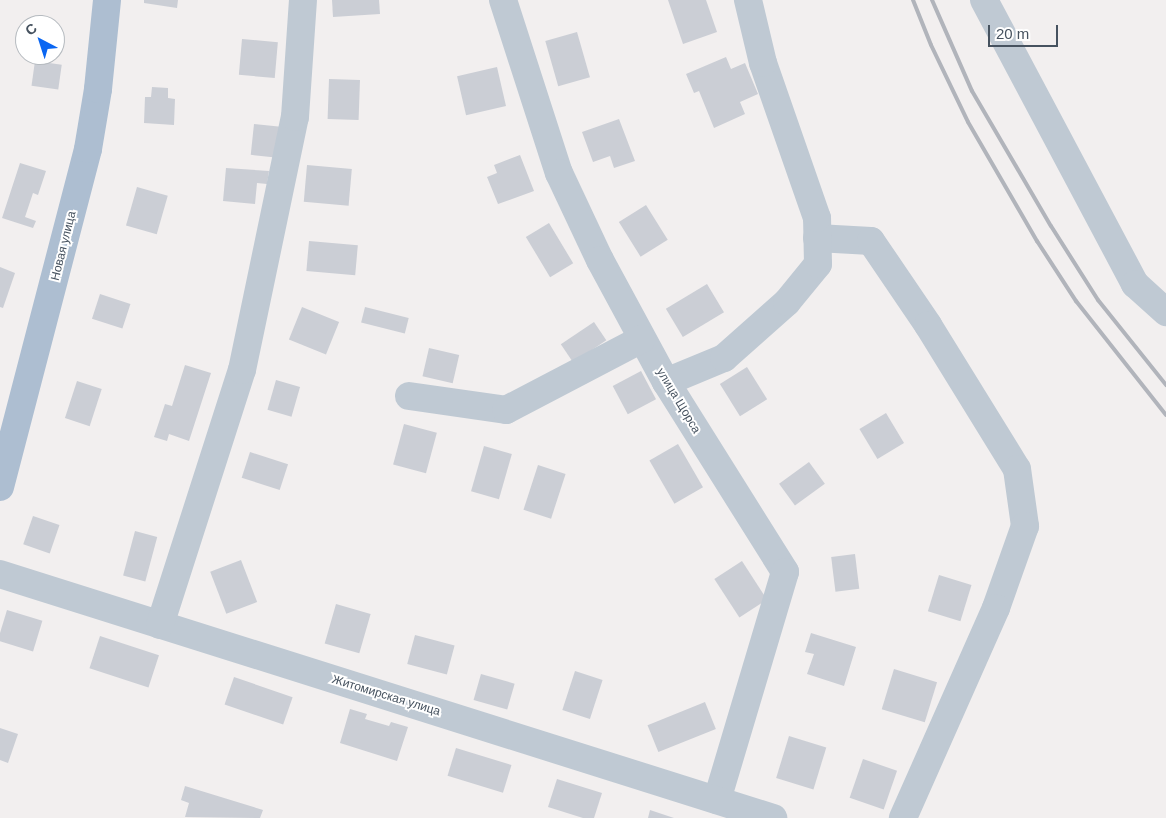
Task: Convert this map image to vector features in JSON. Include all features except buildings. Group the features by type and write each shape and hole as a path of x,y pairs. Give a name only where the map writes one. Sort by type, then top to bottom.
{"main road":[{"name":"Новая улица","path":"0,487 88,149 98,89 107,0"}],"street":[{"path":"160,625 242,370 294,117 303,0"},
{"name":"улица Щорса","path":"503,0 559,173 600,260 666,382 785,572 717,800"},
{"path":"666,382 724,358 787,302 818,264 817,218 763,63 748,0"},
{"path":"984,0 1135,284 1166,312"},
{"path":"817,238 871,241 928,325 1018,469 1025,526 996,608 904,818"},
{"path":"409,396 506,410 642,339"},
{"name":"Житомирская улица","path":"0,574 773,818"}],"railway":[{"path":"913,0 931,45 968,122 1037,241 1076,301 1166,415"},
{"path":"932,0 972,91 1051,226 1098,300 1166,385"}]}
